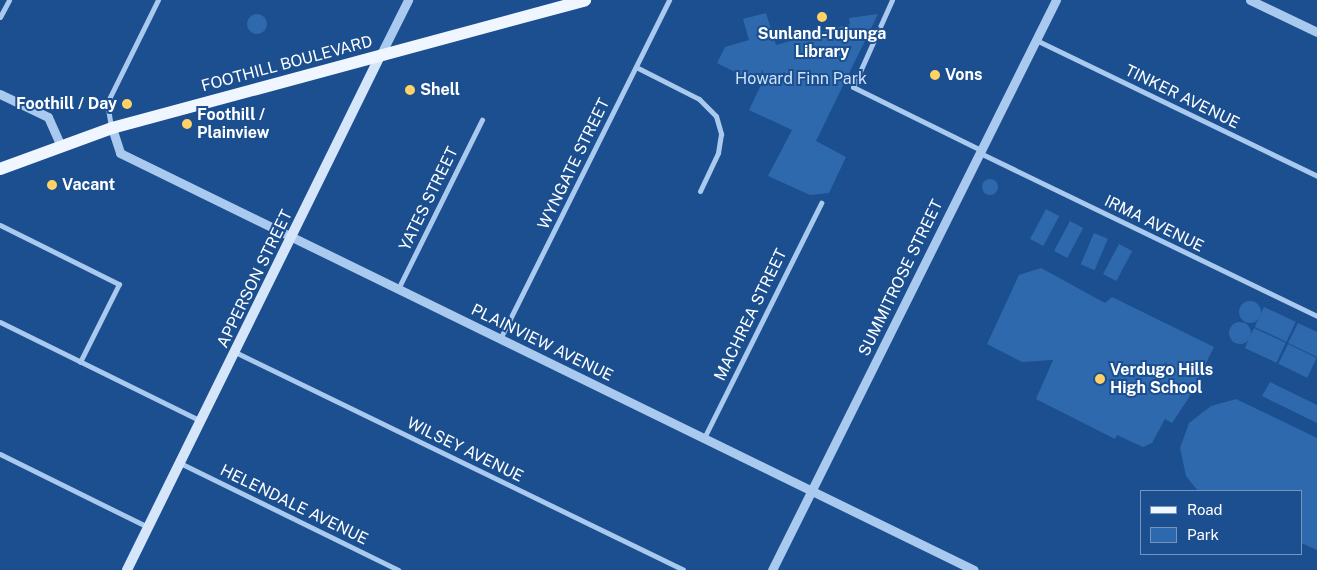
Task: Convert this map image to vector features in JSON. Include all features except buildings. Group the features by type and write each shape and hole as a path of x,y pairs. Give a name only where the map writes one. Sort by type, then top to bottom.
{"main road":[{"name":"FOOTHILL BOULEVARD","path":"0,169 112,128 380,56 551,5 585,0"},
{"name":"APPERSON STREET","path":"127,570 380,56"}],"street":[{"path":"0,17 8,0"},
{"path":"112,128 107,103 158,0"},
{"name":"APPERSON STREET","path":"380,56 408,0"},
{"name":"WYNGATE STREET","path":"500,339 669,0"},
{"name":"IRMA AVENUE","path":"892,0 853,87 980,152 1317,316"},
{"name":"SUMMITROSE STREET","path":"772,570 1056,0"},
{"path":"1250,0 1317,32"},
{"name":"TINKER AVENUE","path":"1036,40 1317,176"},
{"path":"636,67 699,99 716,116 722,134 718,154 700,191"},
{"path":"0,94 48,117 61,146"},
{"name":"YATES STREET","path":"398,289 482,120"},
{"name":"PLAINVIEW AVENUE","path":"112,128 120,153 974,570"},
{"name":"MACHREA STREET","path":"704,438 821,203"},
{"path":"0,225 119,284 80,362"},
{"path":"0,322 201,420"},
{"name":"WILSEY AVENUE","path":"235,352 683,570"},
{"path":"0,454 148,527"},
{"name":"HELENDALE AVENUE","path":"180,463 398,570"}],"green space":[{"name":"Howard Finn Park","path":"766,13 776,45 850,24 849,18 878,14 816,141 846,157 829,193 810,195 768,176 792,130 749,110 761,85 717,63 725,47 749,40 743,19"},
{"path":"257,14 264,17 267,24 264,31 257,34 250,31 247,24 250,17"},
{"path":"990,179 998,187 990,195 982,187"},
{"path":"1046,209 1059,216 1043,246 1030,239"},
{"path":"1070,221 1083,228 1067,258 1054,251"},
{"path":"1094,233 1108,239 1095,270 1081,264"},
{"path":"1119,244 1132,251 1116,281 1103,274"},
{"path":"1041,268 1105,303 1112,297 1214,347 1188,399 1172,423 1165,419 1152,443 1143,447 1117,435 1115,439 1036,399 1053,360 1022,362 987,344 1019,275"},
{"path":"1250,301 1258,304 1261,312 1258,320 1250,323 1242,320 1239,312 1242,304"},
{"path":"1264,307 1296,322 1286,342 1255,327"},
{"path":"1240,322 1248,325 1251,333 1248,341 1240,344 1232,341 1229,333 1232,325"},
{"path":"1298,323 1317,332 1317,357 1288,343"},
{"path":"1254,328 1286,343 1276,363 1245,348"},
{"path":"1288,344 1317,358 1307,378 1278,364"},
{"path":"1270,382 1317,405 1317,423 1262,396"},
{"path":"1236,399 1317,438 1317,550 1302,543 1302,490 1197,490 1186,476 1180,448 1189,423 1211,406"}],"place":[{"name":"Sunland-Tujunga Library","path":"822,17"},
{"name":"Vons","path":"935,75"},
{"name":"Shell","path":"410,90"},
{"name":"Foothill / Day","path":"127,104"},
{"name":"Foothill / Plainview","path":"187,124"},
{"name":"Vacant","path":"52,185"},
{"name":"Verdugo Hills High School","path":"1100,379"}]}
